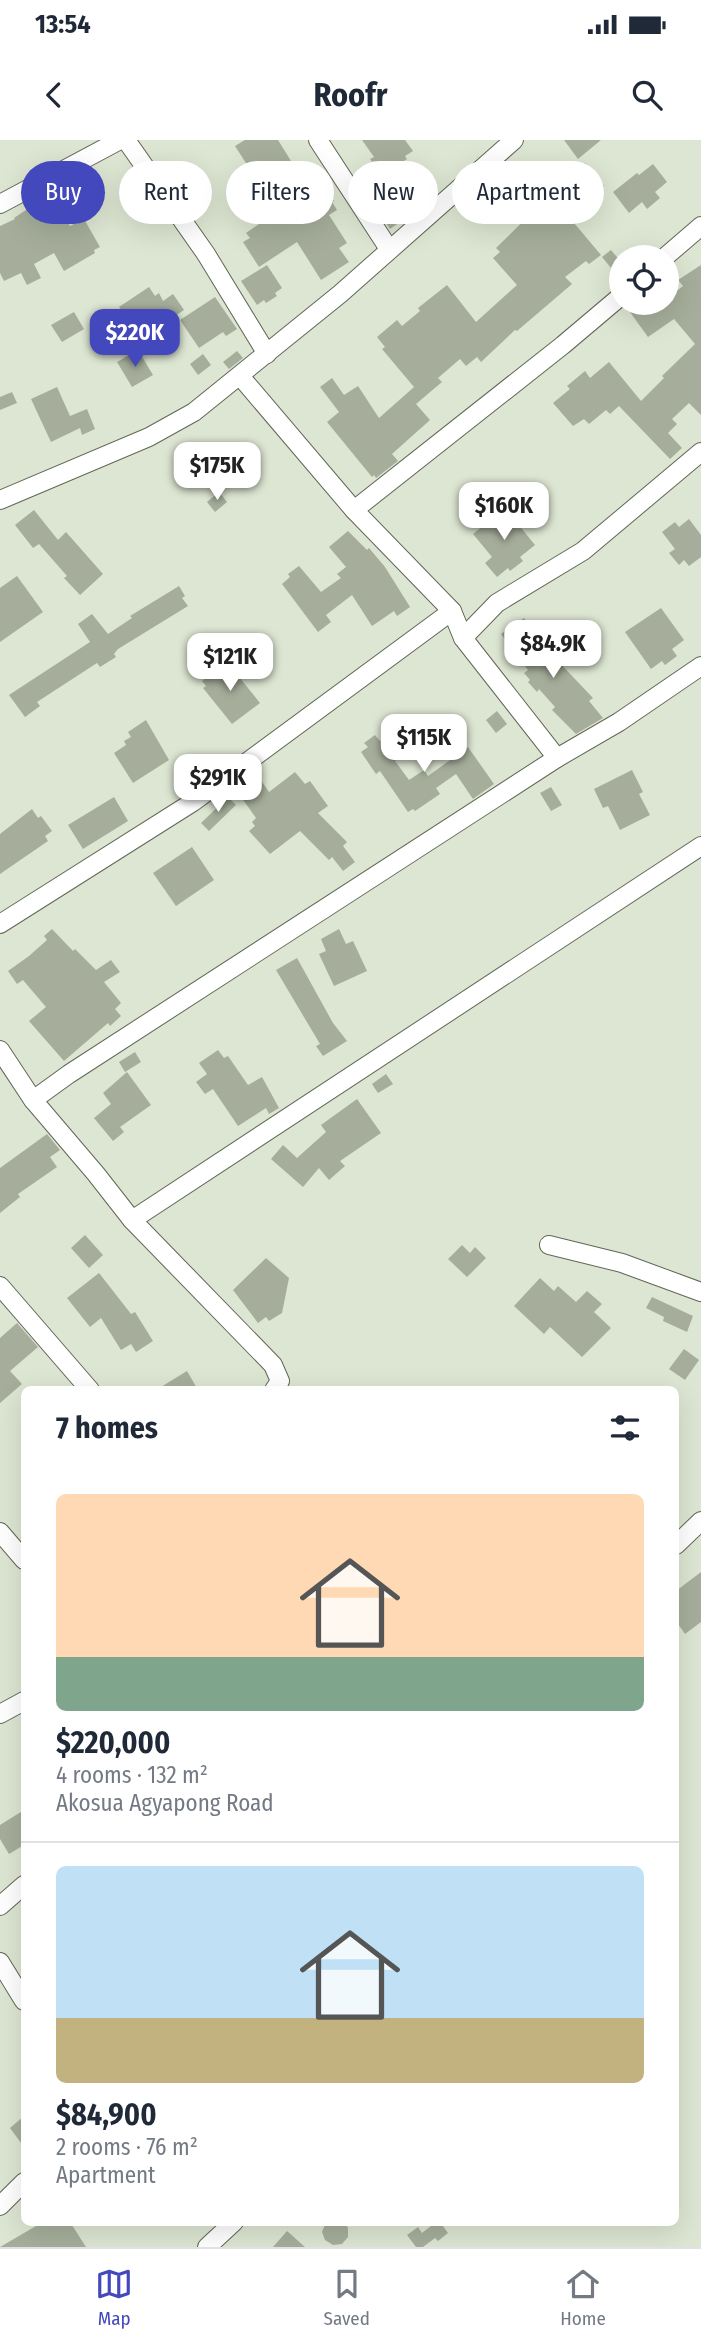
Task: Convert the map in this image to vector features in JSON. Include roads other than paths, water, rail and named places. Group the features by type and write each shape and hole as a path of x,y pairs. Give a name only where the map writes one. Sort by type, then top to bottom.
{"street":[{"path":"0,204 120,140"},
{"path":"125,140 206,254 267,354"},
{"path":"318,140 389,250"},
{"path":"0,499 149,437 194,412 340,294 514,140"},
{"path":"679,245 701,226"},
{"path":"354,510 609,306"},
{"path":"240,376 354,510 452,611 463,638 557,758"},
{"path":"463,638 497,603 583,551 701,452"},
{"path":"0,925 193,802 452,611"},
{"path":"33,1100 289,930 557,758 619,722 701,666"},
{"path":"132,1220 701,846"},
{"path":"0,1050 33,1100 132,1220 273,1365 280,1381 277,1386"},
{"path":"549,1245 622,1263 701,1292"},
{"path":"0,1286 87,1386"},
{"path":"679,1542 701,1521"},
{"path":"0,1532 21,1555"},
{"path":"0,1714 21,1703"},
{"path":"0,1906 21,1888"},
{"path":"0,1962 21,1996"},
{"path":"0,2206 21,2185"},
{"path":"207,2247 230,2226"}]}
